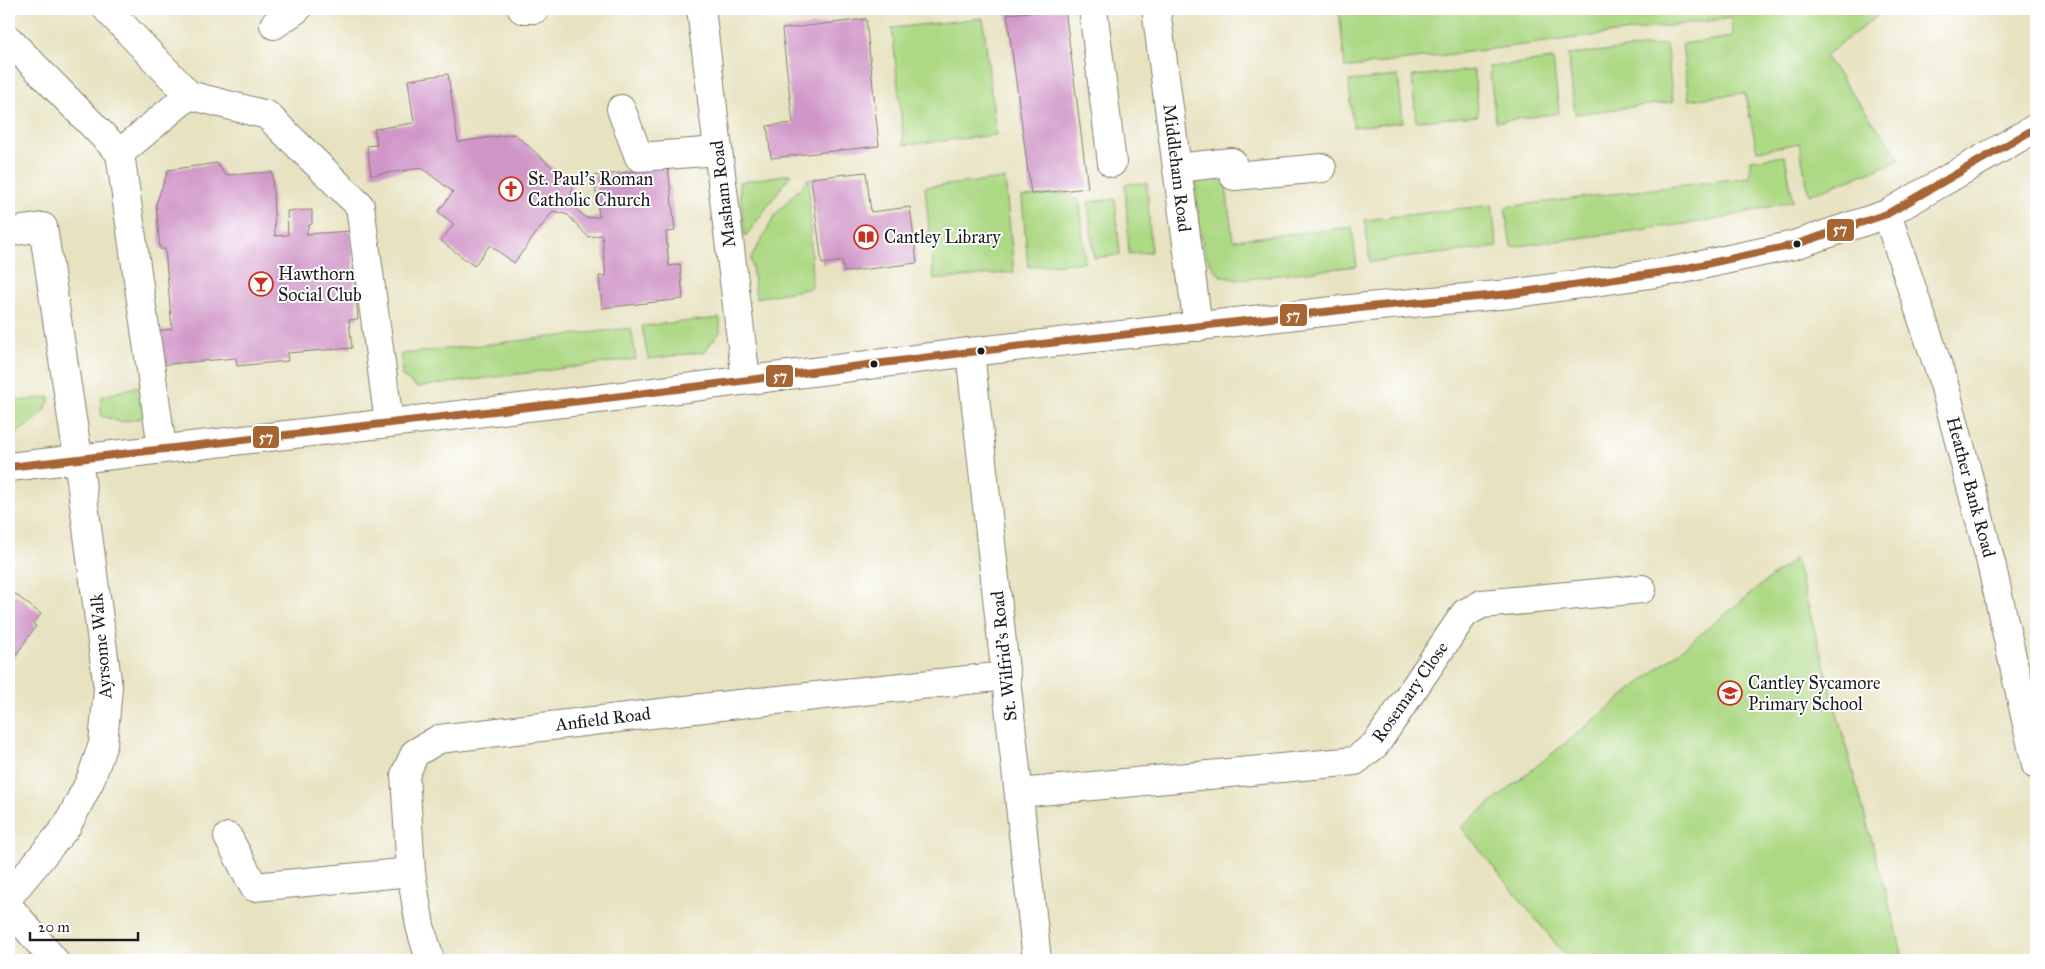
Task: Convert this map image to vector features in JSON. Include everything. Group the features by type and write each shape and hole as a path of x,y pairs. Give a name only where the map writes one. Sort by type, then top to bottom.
{"street":[{"path":"107,9 189,94 267,115 360,206 389,423"},
{"path":"274,25 297,9"},
{"path":"522,9 535,9"},
{"name":"Masham Road","path":"701,9 746,380"},
{"path":"1093,9 1112,163"},
{"name":"Middleham Road","path":"1156,9 1198,327"},
{"path":"9,40 120,153 162,448"},
{"path":"120,153 189,94"},
{"path":"621,109 639,156 718,150"},
{"path":"9,467 970,352 1368,307 1510,294 1678,270 1794,245 1887,214 2036,128"},
{"path":"1177,168 1232,162 1234,176 1322,168"},
{"name":"Heather Bank Road","path":"1887,214 1944,384 1991,563 2036,765"},
{"name":"Ayrsome Walk","path":"9,232 43,227 78,458 108,688 103,744 90,781 68,826 9,896"},
{"name":"St. Wilfrid's Road","path":"970,352 1037,960"},
{"name":"Rosemary Close","path":"1019,793 1355,761 1376,744 1466,613 1482,604 1642,589"},
{"name":"Anfield Road","path":"430,960 420,926 411,872 405,776 415,753 439,739 730,704 1006,676"},
{"path":"228,837 254,887 411,872"},
{"path":"9,906 54,960"}],"green space":[{"path":"1339,9 1886,9 1825,56 1901,160 1809,195 1799,143 1757,151 1745,93 1689,100 1682,44 1733,37 1731,18 1345,68"},
{"path":"983,18 996,135 904,145 892,28"},
{"path":"1666,44 1673,102 1575,114 1568,55"},
{"path":"1553,59 1559,113 1496,122 1489,67"},
{"path":"1474,70 1478,116 1416,121 1412,76"},
{"path":"1398,76 1403,122 1353,127 1349,81"},
{"path":"1785,156 1793,201 1715,220 1511,247 1505,207 1750,177 1750,160"},
{"path":"791,174 745,237 739,182"},
{"path":"1212,174 1225,180 1233,240 1352,227 1357,266 1237,280 1222,276 1214,269 1208,259 1201,232 1197,203 1195,180"},
{"path":"809,178 812,288 756,298 751,258 776,214"},
{"path":"1005,179 1014,272 934,280 925,187"},
{"path":"1147,183 1151,252 1129,254 1125,184"},
{"path":"1067,193 1080,202 1085,262 1028,267 1022,197"},
{"path":"1115,199 1120,255 1094,258 1088,202"},
{"path":"1492,205 1497,247 1370,262 1365,220"},
{"path":"720,318 720,332 704,352 648,359 642,326"},
{"path":"631,328 636,359 417,387 402,376 401,354"},
{"path":"142,385 146,417 121,422 101,416 101,397"},
{"path":"50,397 44,411 34,421 9,436 9,402"},
{"name":"Cantley Sycamore Primary School","path":"1795,558 1904,960 1569,960 1461,827"}],"building":[{"path":"1065,9 1088,188 1031,194 1007,14"},
{"path":"866,19 879,146 771,158 767,126 793,123 782,29"},
{"name":"St. Paul's Roman Catholic Church","path":"448,74 458,142 515,134 573,186 569,202 586,218 599,217 594,176 668,167 675,231 666,232 669,266 680,264 683,299 602,308 599,276 606,276 602,235 588,237 568,215 553,211 514,263 490,245 474,266 441,241 454,224 438,212 453,192 422,168 371,175 367,146 377,145 374,129 414,123 408,80"},
{"name":"Hawthorn Social Club","path":"217,163 225,175 272,172 275,236 288,235 287,211 312,210 312,224 309,225 306,234 351,231 358,319 349,320 352,348 287,353 288,361 237,366 236,358 159,365 156,331 172,329 165,249 160,249 156,204 168,170"},
{"name":"Cantley Library","path":"866,172 871,212 910,207 917,263 844,272 842,261 822,264 811,178"},
{"path":"15,594 41,614 33,624 36,626 9,665 9,603"}],"transit line":[{"name":"57","path":"9,467 606,398 970,352 1368,307 1510,294 1678,270 1794,245 1887,214 2036,128"}],"place":[{"name":"St. Paul's Roman Catholic Church","path":"511,189"},
{"name":"Cantley Library","path":"866,237"},
{"name":"Hawthorn Social Club","path":"261,284"},
{"name":"Cantley Sycamore Primary School","path":"1730,693"}]}
